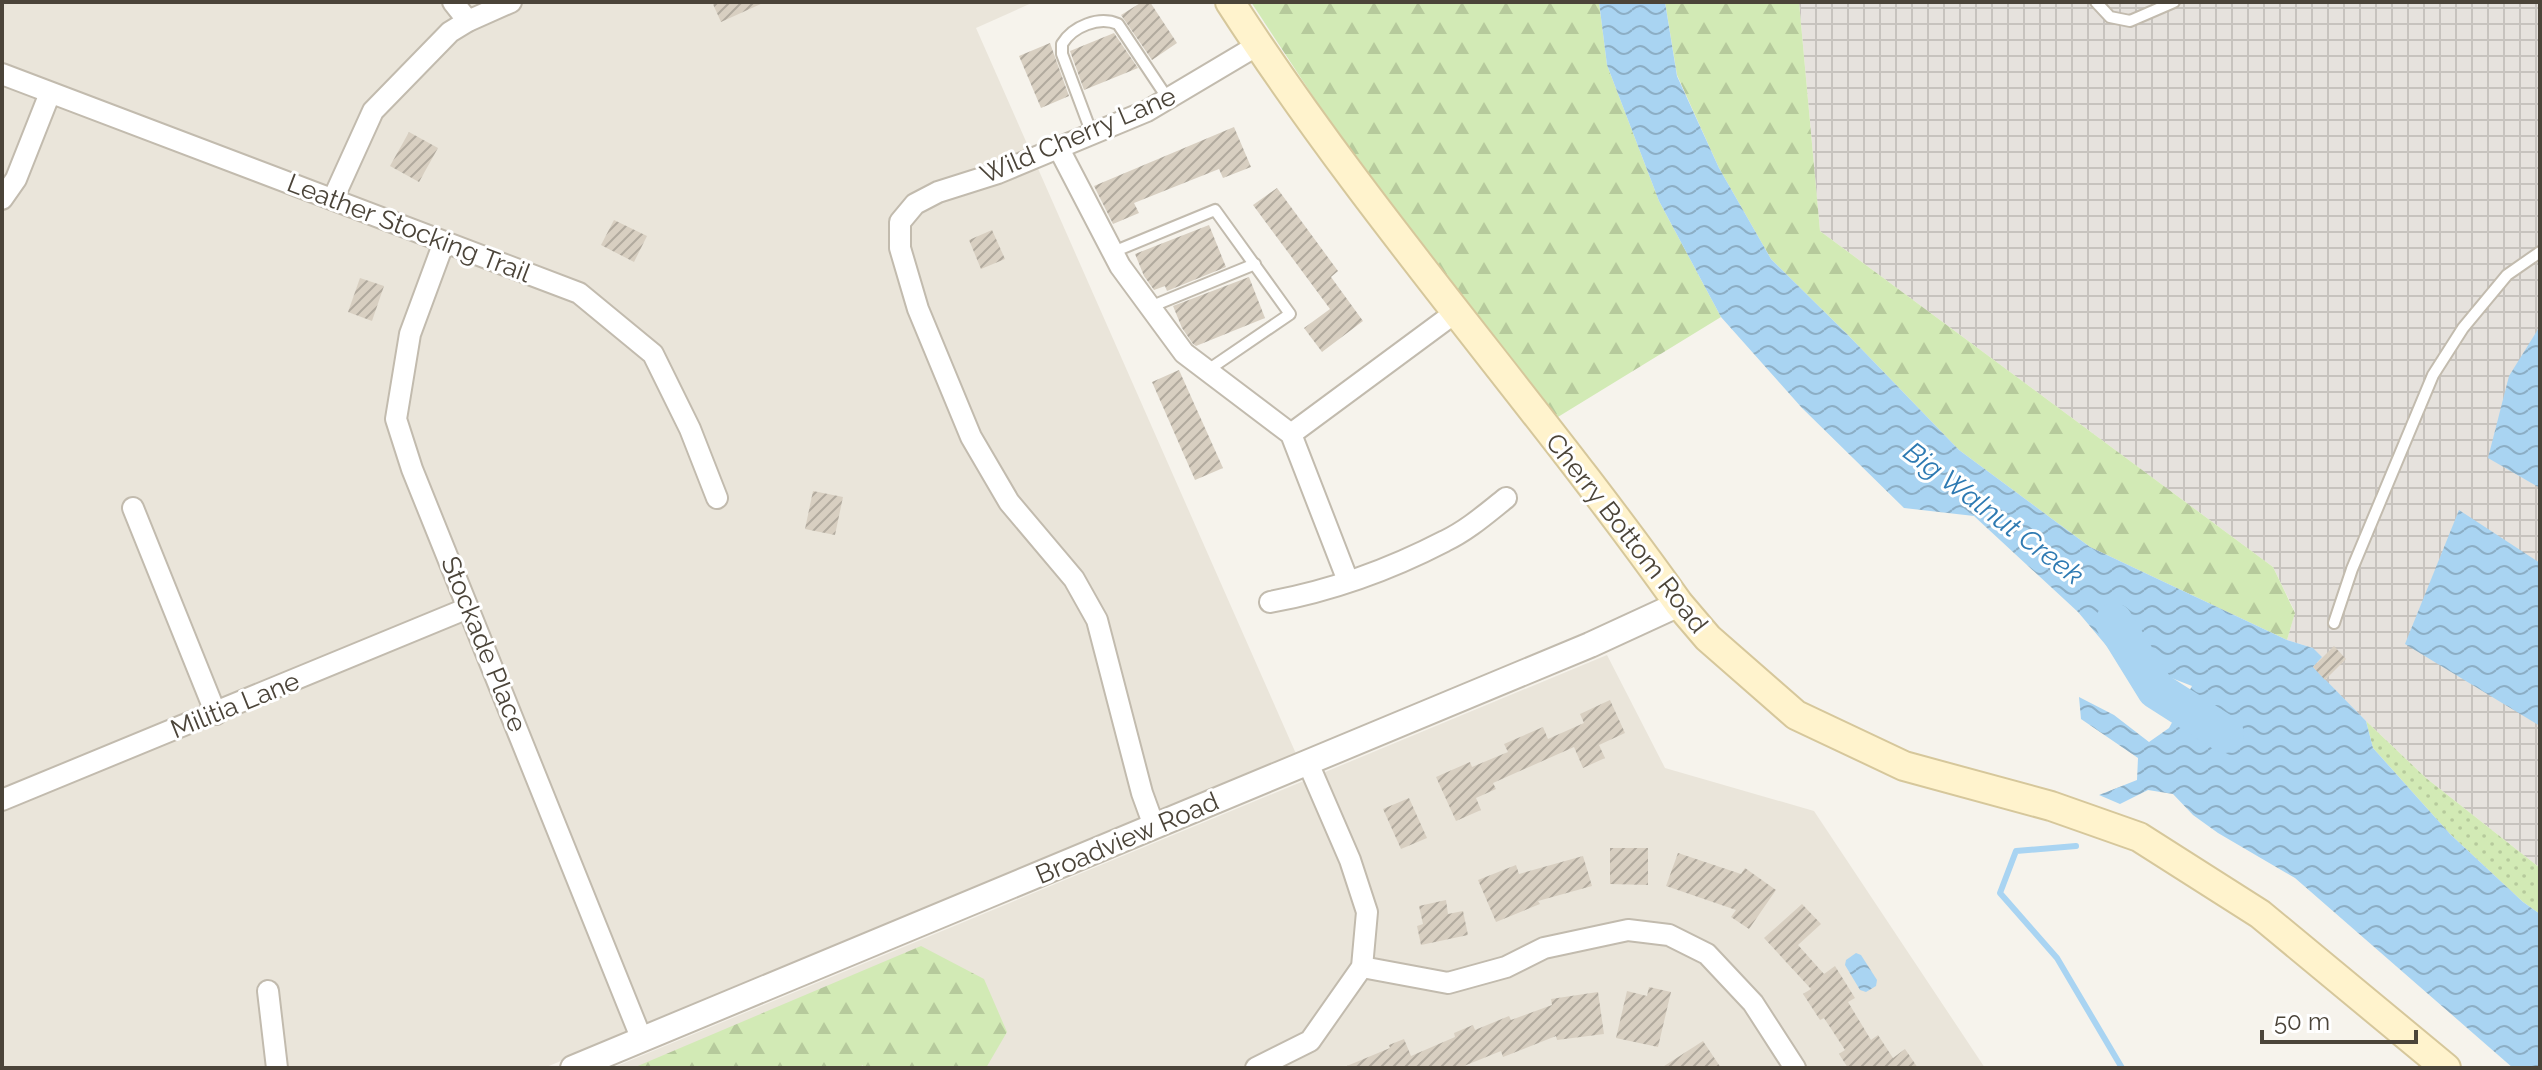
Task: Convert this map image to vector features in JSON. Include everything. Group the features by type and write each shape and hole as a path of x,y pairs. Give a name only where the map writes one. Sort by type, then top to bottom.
{"main road":[{"name":"Cherry Bottom Road","path":"1230,2 1392,230 1708,638 1796,715 1904,766 2051,806 2139,837 2260,914 2446,1068"}],"street":[{"path":"453,2 468,21"},
{"path":"333,199 373,111 450,32 511,2"},
{"name":"Wild Cherry Lane","path":"1154,826 1142,793 1097,620 1074,579 1009,502 971,437 918,309 900,248 900,222 915,204 938,192 998,173 1147,111 1258,45"},
{"name":"Leather Stocking Trail","path":"2,74 579,293 653,354 690,429 717,498"},
{"path":"2,199 16,179 50,93"},
{"path":"1058,147 1113,252 1148,307 1184,353 1291,434 1348,581"},
{"name":"Stockade Place","path":"444,242 410,334 396,419 412,469 527,748 642,1040"},
{"path":"1291,434 1456,312"},
{"path":"1270,602 1314,594 1446,541 1506,498"},
{"path":"133,508 216,714"},
{"name":"Broadview Road","path":"573,1068 1590,645 1679,604"},
{"name":"Militia Lane","path":"2,800 468,608"},
{"path":"1256,1068 1310,1041 1362,967 1367,912 1350,860 1308,763"},
{"path":"1362,967 1448,983 1506,967 1544,948 1628,930 1669,935 1707,954 1753,1003 1795,1068"},
{"path":"268,991 277,1068"}],"lane":[{"path":"2096,2 2110,17 2130,21 2174,2"},
{"path":"1092,134 1062,54 1062,44 1073,31 1099,21 1118,24 1168,99"},
{"path":"1113,252 1215,210 1290,314 1208,370"},
{"path":"2334,623 2352,569 2433,375 2463,328 2507,275 2540,252"},
{"path":"1148,307 1255,264"}],"shaded area":[{"path":"2,2 1034,2 976,28 1297,756 544,1068 2,1068"},
{"path":"1799,2 2540,2 2540,868 2426,778 2366,721 2312,667 2313,648 2287,640 2295,612 2273,567 1820,231"},
{"path":"1607,655 1665,768 1814,811 1985,1068 612,1068"}],"green space":[{"path":"1251,2 1599,2 1607,65 1659,201 1721,317 1553,420 1324,113"},
{"path":"1665,2 1799,2 1820,231 2273,567 2295,613 2287,640 2090,547 1959,450 1771,259 1719,168 1677,75"},
{"path":"2366,721 2426,778 2540,868 2540,914 2450,834 2373,748"},
{"path":"921,946 984,979 1007,1032 986,1068 863,1068 863,1065 858,1068 633,1068"}],"water":[{"path":"1599,2 1665,2 1677,76 1719,168 1771,259 1959,450 2090,547 2287,640 2313,648 2322,657 2313,667 2366,721 2373,748 2450,834 2540,914 2540,1068 2513,1068 2295,878 2218,833 2193,815 2173,794 2148,790 2120,804 2099,795 2137,780 2138,758 2081,719 2079,697 2114,715 2149,742 2169,728 2192,686 2115,656 2078,612 1974,516 1904,508 1802,408 1721,317 1659,201 1607,65"},
{"path":"2540,326 2540,488 2488,458 2509,376"},
{"path":"2459,510 2540,563 2540,726 2405,644"},
{"path":"1856,953 1861,955 1877,980 1876,986 1866,992 1860,990 1845,965 1846,960"}],"building":[{"path":"712,2 765,2 721,22"},
{"path":"1142,2 1150,2 1177,43 1152,60 1121,15"},
{"path":"1114,33 1138,68 1084,90 1070,51"},
{"path":"1050,43 1069,96 1041,108 1019,56"},
{"path":"1234,127 1251,167 1223,178 1219,169 1134,203 1139,213 1113,224 1094,186"},
{"path":"409,132 438,148 419,182 390,166"},
{"path":"1277,188 1338,271 1331,277 1363,321 1322,352 1304,328 1330,309 1253,205"},
{"path":"614,220 647,236 634,262 601,245"},
{"path":"1209,225 1226,267 1167,291 1165,286 1154,290 1135,254"},
{"path":"992,230 1005,259 981,269 969,240"},
{"path":"1249,277 1265,318 1196,346 1193,344 1173,306"},
{"path":"360,278 384,286 372,321 348,312"},
{"path":"1179,370 1223,468 1195,480 1152,382"},
{"path":"813,491 843,497 835,535 805,529"},
{"path":"2334,646 2346,659 2325,680 2313,667"},
{"path":"1610,700 1625,733 1599,745 1605,758 1583,768 1574,747 1493,783 1496,789 1476,798 1481,810 1456,821 1436,777 1470,762 1472,767 1508,752 1504,744 1543,727 1548,739 1584,723 1580,714"},
{"path":"1409,798 1427,838 1401,849 1383,809"},
{"path":"1610,848 1648,848 1648,885 1610,884"},
{"path":"1678,853 1741,874 1745,868 1776,890 1749,929 1731,917 1736,910 1666,886"},
{"path":"1583,856 1592,886 1538,901 1540,904 1496,922 1478,880 1516,865 1519,874"},
{"path":"1446,900 1448,914 1463,911 1468,935 1421,945 1417,926 1423,924 1419,906"},
{"path":"1802,904 1821,924 1798,945 1824,974 1835,966 1855,998 1848,1002 1871,1040 1878,1035 1893,1058 1905,1049 1918,1068 1848,1068 1839,1054 1845,1050 1803,994 1811,989 1764,938"},
{"path":"1649,987 1671,992 1658,1047 1616,1038 1627,991 1647,996"},
{"path":"1598,992 1604,1034 1557,1040 1556,1036 1503,1057 1501,1051 1459,1068 1342,1068 1404,1039 1411,1056 1455,1037 1454,1033 1473,1025 1475,1030 1509,1016 1511,1020 1552,1005 1551,999"},
{"path":"1703,1041 1721,1068 1661,1068"}],"waterway":[{"name":"Big Walnut Creek","path":"2114,622 2156,690 2225,734"},
{"path":"2076,846 2016,851 2000,893 2057,958 2122,1068"}]}
